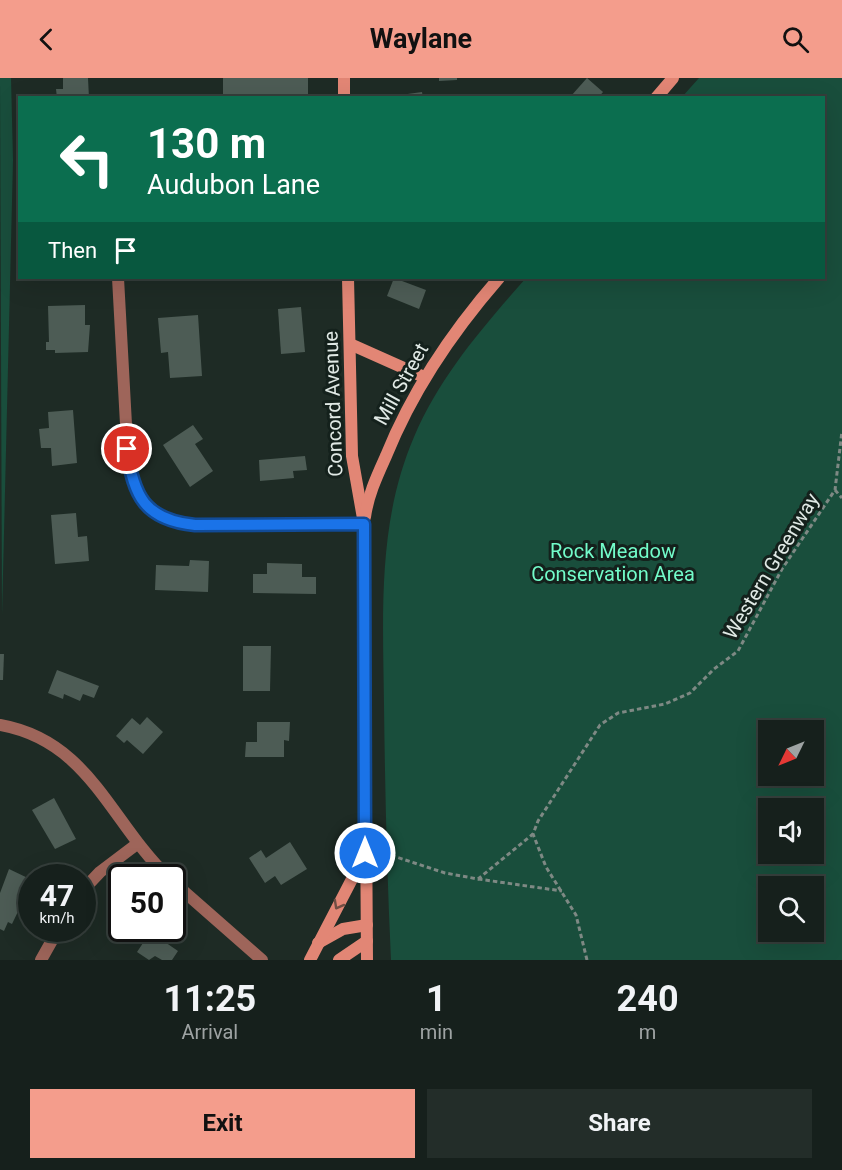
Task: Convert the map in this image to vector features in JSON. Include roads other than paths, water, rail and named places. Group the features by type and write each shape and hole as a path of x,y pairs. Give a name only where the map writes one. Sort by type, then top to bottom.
{"main road":[{"path":"344,78 344,96"},
{"path":"658,96 673,78"},
{"name":"Concord Avenue","path":"348,279 352,456 364,524 367,960"},
{"name":"Mill Street","path":"364,524 366,507 379,471 424,377 453,333 498,279"},
{"path":"350,344 424,377"},
{"path":"310,960 365,853"},
{"path":"315,947 335,932 367,924"},
{"path":"339,960 367,940"}],"street":[{"path":"118,279 128,461 134,486 149,509 173,522 195,525 364,524"},
{"path":"0,725 38,736 70,756 95,783 138,844 156,864"},
{"path":"96,876 138,844"},
{"path":"186,893 262,960"},
{"path":"41,960 51,942"}],"park label":[{"name":"Rock Meadow Conservation Area","path":"613,562"}]}
